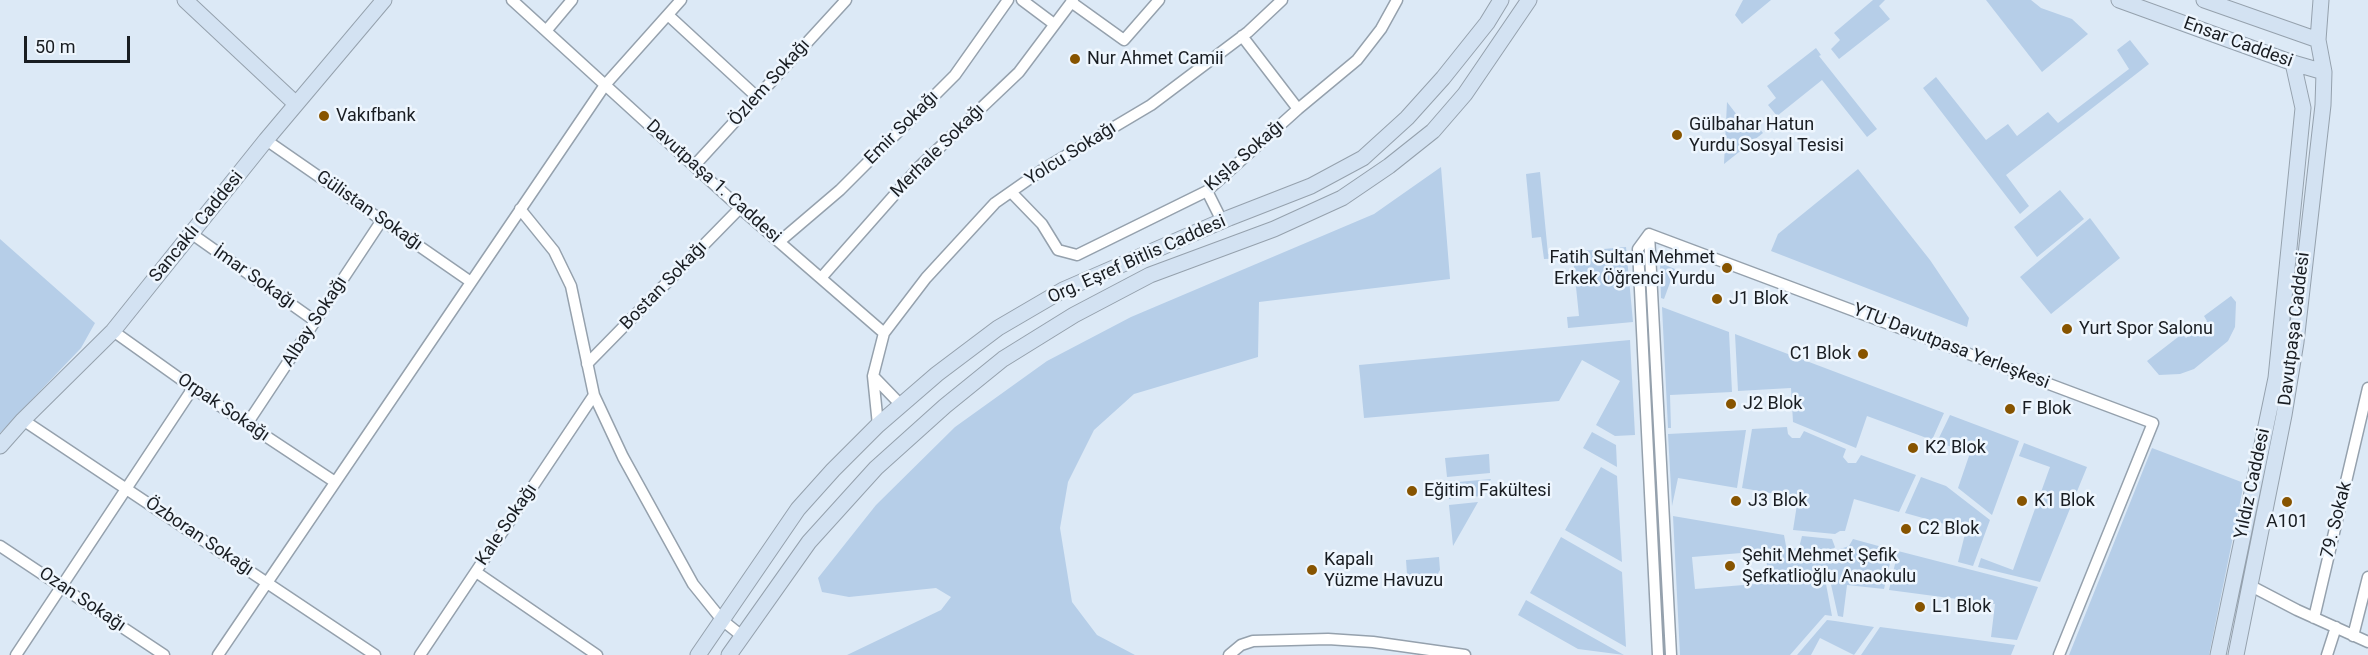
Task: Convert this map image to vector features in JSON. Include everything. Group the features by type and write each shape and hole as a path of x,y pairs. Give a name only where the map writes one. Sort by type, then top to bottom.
{"street":[{"path":"185,0 296,104"},
{"name":"Sancaklı Caddesi","path":"0,446 23,420 113,331 266,140 384,0"},
{"name":"Davutpaşa 1. Caddesi","path":"512,0 740,208 884,333"},
{"path":"546,31 572,0"},
{"path":"218,655 605,85 681,0"},
{"name":"Emir Sokağı","path":"779,242 840,190 955,75 1008,0"},
{"path":"1022,0 1054,24"},
{"path":"1072,1 1124,40 1159,0"},
{"name":"Yolcu Sokağı","path":"884,333 926,278 995,203 1045,168 1151,105 1242,36 1282,0"},
{"name":"Kışla Sokağı","path":"1011,192 1042,224 1058,250 1077,255 1207,191 1298,109 1357,60 1381,29 1397,0"},
{"name":"Org. Eşref Bitlis Caddesi","path":"698,655 798,509 878,425 937,374 998,328 1063,290 1222,221 1311,186 1363,158 1407,118 1443,78 1487,23 1501,0"},
{"name":"Org. Eşref Bitlis Caddesi","path":"729,655 809,542 876,468 945,406 995,366 1074,315 1150,275 1274,229 1332,203 1389,166 1433,131 1465,94 1529,0"},
{"name":"Ensar Caddesi","path":"2119,0 2324,72"},
{"name":"Ensar Caddesi","path":"2204,0 2318,40"},
{"name":"Davutpaşa Caddesi","path":"2236,655 2296,342 2323,105 2324,72 2318,40 2321,0"},
{"name":"Merhale Sokağı","path":"821,278 919,167 1019,72 1072,1"},
{"name":"Özlem Sokağı","path":"694,166 757,97 838,2"},
{"path":"668,15 757,97"},
{"path":"1242,36 1298,109"},
{"path":"2298,61 2318,40"},
{"name":"Yıldız Caddesi","path":"2218,655 2276,378 2303,108 2298,61"},
{"name":"Gülistan Sokağı","path":"266,140 471,282"},
{"path":"1207,191 1222,221"},
{"name":"Bostan Sokağı","path":"587,364 740,208"},
{"path":"520,209 554,251 571,286 594,395 623,457 693,584 722,620 742,636"},
{"name":"Albay Sokağı","path":"247,424 382,220"},
{"name":"İmar Sokağı","path":"192,234 315,321"},
{"path":"1649,234 1638,249 1658,655"},
{"path":"1649,234 1671,655"},
{"name":"YTU Davutpasa Yerleşkesi","path":"1649,234 2153,423 2059,655"},
{"name":"Orpak Sokağı","path":"113,331 193,388 335,482"},
{"path":"878,425 873,376 884,333"},
{"path":"873,376 901,405"},
{"path":"16,655 193,388"},
{"name":"79. Sokak","path":"2314,618 2368,388"},
{"name":"Kale Sokağı","path":"420,655 594,395"},
{"name":"Özboran Sokağı","path":"23,420 375,655"},
{"name":"Ozan Sokağı","path":"0,546 164,655"},
{"path":"476,572 597,655"},
{"path":"2353,636 2368,577"},
{"path":"2251,586 2368,642"},
{"path":"2327,655 2336,627"},
{"path":"1229,655 1241,645 1253,641 1328,639 1373,642 1465,655"}],"shaded area":[{"path":"1743,0 1771,0 1742,24 1735,15"},
{"path":"1873,0 1885,0 1879,6 1890,19 1839,59 1831,49 1840,40 1834,33"},
{"path":"1986,0 2031,0 2041,8 2072,19 2088,34 2042,72"},
{"path":"2130,40 2149,64 2006,175 2029,206 2020,214 1923,88 1936,77 1986,140 2008,124 2017,136 2048,112 2058,123 2129,69 2117,50"},
{"path":"1816,48 1821,55 1819,56 1877,129 1867,137 1822,80 1777,116 1768,105 1776,98 1767,86"},
{"path":"1727,102 1744,124 1751,119 1763,133 1724,164"},
{"path":"1441,167 1450,279 1259,302 1258,357 1134,394 1094,430 1068,482 1060,528 1072,602 1097,635 1135,655 847,655 941,610 951,597 936,588 849,597 822,592 818,578 876,505 955,427 1047,361 1131,317 1374,214"},
{"path":"1858,169 1930,260 1969,318 1967,327 1771,251 1778,234"},
{"path":"1540,172 1548,254 1626,247 1633,322 1568,328 1567,317 1579,316 1573,258 1544,259 1541,237 1532,238 1526,174"},
{"path":"2060,190 2084,219 2037,257 2014,227"},
{"path":"2090,218 2120,258 2051,314 2020,277"},
{"path":"0,239 95,323 81,348 0,433"},
{"path":"1660,263 1675,269 1664,299 1661,298"},
{"path":"2231,296 2236,302 2235,327 2228,341 2194,369 2180,374 2159,375 2147,361 2182,334 2186,338 2207,321 2204,316"},
{"path":"1662,307 1729,332 1732,392 1670,395 1671,428 1668,428"},
{"path":"1735,334 1944,413 1932,440 1867,416 1856,448 1793,422 1791,388 1738,391"},
{"path":"1630,340 1635,435 1615,436 1596,425 1620,381 1582,360 1559,401 1364,418 1359,365"},
{"path":"1950,415 2019,441 1992,515 1958,488 1970,453 1937,442"},
{"path":"1787,427 1788,434 1792,438 1800,438 1804,431 1846,449 1843,457 1848,463 1856,463 1861,455 1916,475 1899,512 1854,499 1845,531 1835,534 1793,530 1798,498 1742,488 1752,429"},
{"path":"1746,430 1737,488 1678,478 1672,506 1668,434"},
{"path":"1592,432 1616,445 1617,467 1583,448"},
{"path":"2024,443 2087,467 2040,582 1978,567 1981,558 2013,570 2050,467 2019,456"},
{"path":"2152,448 2244,483 2209,655 2069,655"},
{"path":"1489,454 1490,473 1447,477 1445,458"},
{"path":"1601,467 1617,476 1622,562 1565,530"},
{"path":"1921,477 1946,486 1990,520 1973,566 1958,562 1966,530 1905,513"},
{"path":"1491,479 1481,496 1449,499 1447,483"},
{"path":"1478,502 1453,546 1449,505"},
{"path":"1673,516 1784,535 1786,546 1791,549 1797,548 1802,555 1806,552 1800,544 1802,536 1832,539 1835,547 1830,555 1833,560 1840,549 1849,546 1853,539 1893,550 1884,589 1847,585 1843,617 1838,616 1830,580 1826,584 1832,616 1825,615 1790,655 1680,655","holes":["1766,551 1768,583 1695,589 1692,557"]},
{"path":"1561,537 1622,572 1626,647 1530,593"},
{"path":"1898,551 2038,587 2017,640 1991,637 1995,604 1889,590"},
{"path":"1439,557 1440,570 1430,587 1407,574 1406,560"},
{"path":"1526,600 1624,655 1578,649 1518,615"},
{"path":"1827,620 1874,627 1854,655 1820,638 1811,655 1797,655"},
{"path":"1880,627 2015,645 2011,655 1861,655"}],"place":[{"name":"Nur Ahmet Camii","path":"1075,59"},
{"name":"Vakıfbank","path":"324,116"},
{"name":"Gülbahar Hatun Yurdu Sosyal Tesisi","path":"1677,135"},
{"name":"Fatih Sultan Mehmet Erkek Öğrenci Yurdu","path":"1727,268"},
{"name":"J1 Blok","path":"1717,299"},
{"name":"Yurt Spor Salonu","path":"2067,329"},
{"name":"C1 Blok","path":"1863,354"},
{"name":"J2 Blok","path":"1731,404"},
{"name":"F Blok","path":"2010,409"},
{"name":"K2 Blok","path":"1913,448"},
{"name":"Eğitim Fakültesi","path":"1412,491"},
{"name":"J3 Blok","path":"1736,501"},
{"name":"K1 Blok","path":"2022,501"},
{"name":"A101","path":"2287,502"},
{"name":"C2 Blok","path":"1906,529"},
{"name":"Şehit Mehmet Şefik Şefkatlioğlu Anaokulu","path":"1730,566"},
{"name":"Kapalı Yüzme Havuzu","path":"1312,570"},
{"name":"L1 Blok","path":"1920,607"}]}
